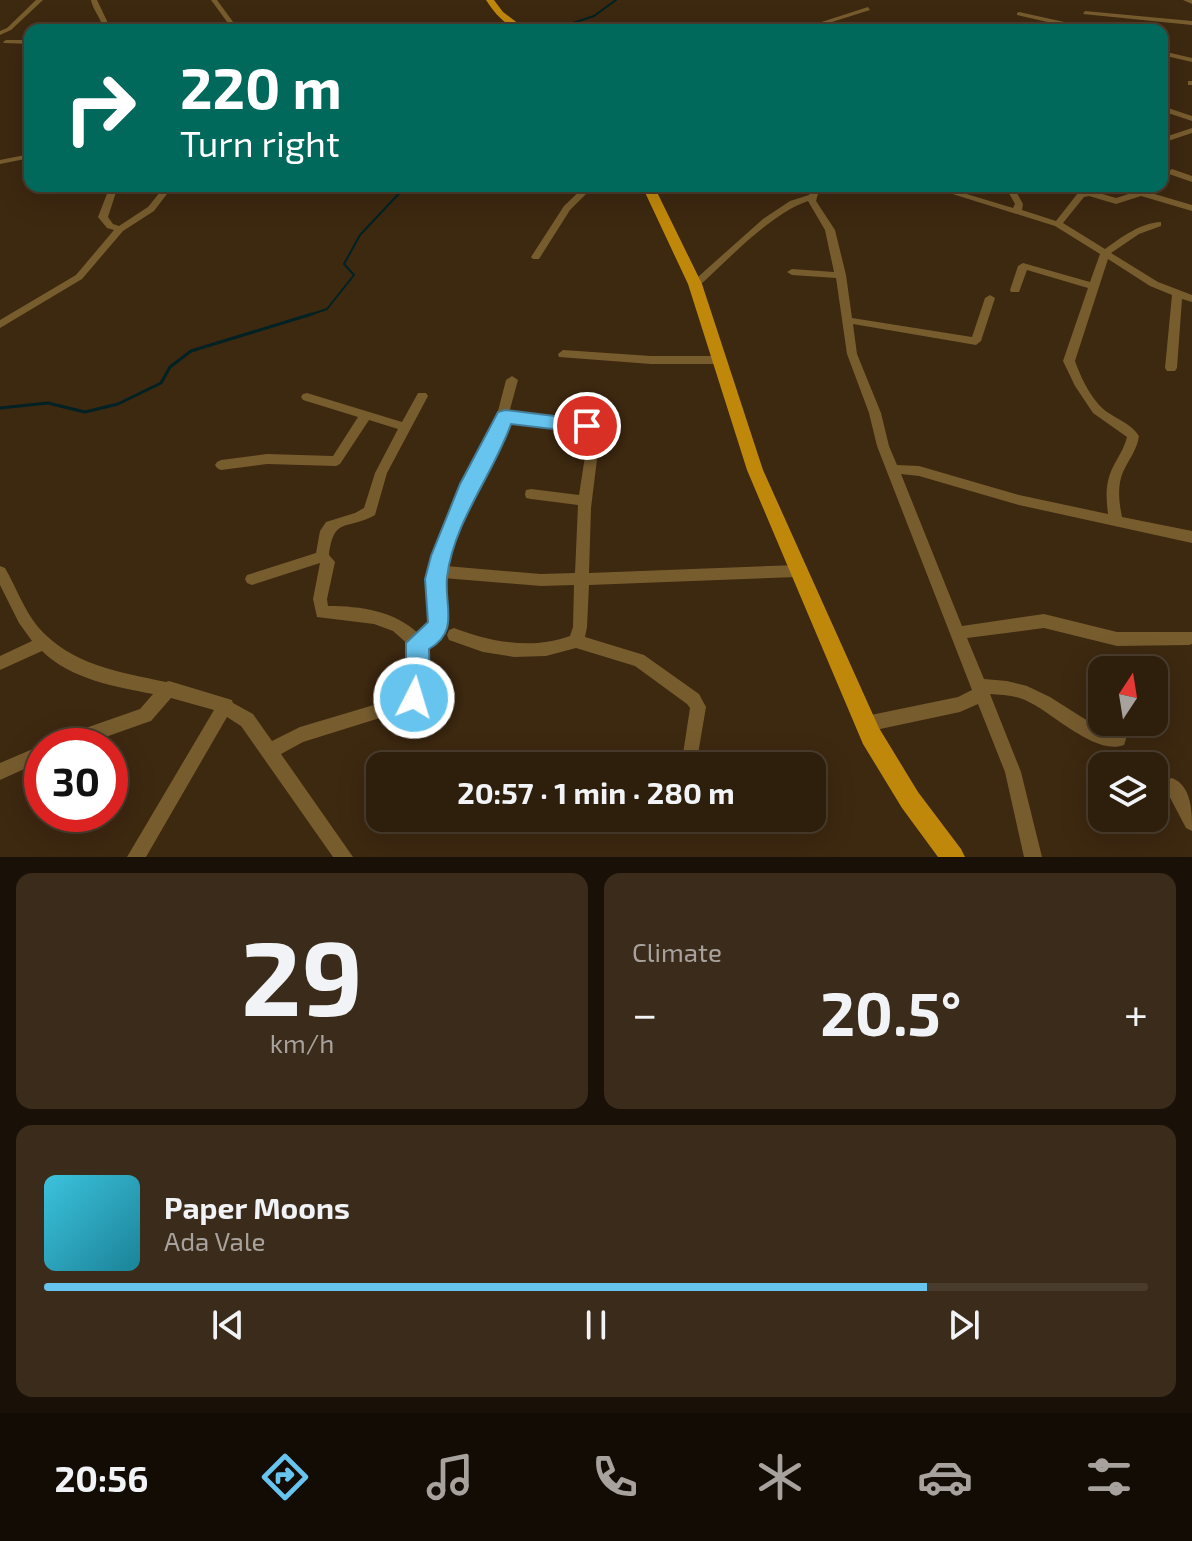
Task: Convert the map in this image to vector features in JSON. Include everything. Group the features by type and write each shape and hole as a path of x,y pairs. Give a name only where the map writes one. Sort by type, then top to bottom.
{"main road":[{"path":"490,0 500,14 514,24"},
{"path":"651,192 695,284 755,470 866,724 910,800 953,857"}],"street":[{"path":"6,42 0,33 9,29 40,0"},
{"path":"94,0 105,24"},
{"path":"214,0 232,24"},
{"path":"819,24 868,9"},
{"path":"1079,24 1087,9 1192,23"},
{"path":"1019,14 1060,24"},
{"path":"6,42 24,42"},
{"path":"0,50 6,42"},
{"path":"1168,54 1192,60"},
{"path":"1168,110 1192,119"},
{"path":"1168,139 1192,130"},
{"path":"0,162 24,157"},
{"path":"1172,172 1192,179"},
{"path":"112,192 103,217 110,226 120,229"},
{"path":"3,320 79,277 120,229 151,209 164,192"},
{"path":"536,257 567,208 584,192"},
{"path":"695,284 766,221 811,192 830,230 841,275 852,354 892,469 1013,772 1033,857"},
{"path":"952,192 1058,224 1177,294 1192,299"},
{"path":"1012,192 1019,204 1017,211"},
{"path":"1058,224 1081,195 1089,193 1116,201 1141,193 1192,208"},
{"path":"1116,521 1112,497 1115,476 1132,446 1133,436 1097,411 1069,367 1105,253 1136,232 1158,224"},
{"path":"1015,290 1023,266 1095,287"},
{"path":"792,272 841,275"},
{"path":"1171,368 1177,294"},
{"path":"847,320 929,332 969,344 976,341 990,298"},
{"path":"563,354 651,360 718,360"},
{"path":"418,643 432,635 439,623 438,572 470,484 497,438 505,417 512,380"},
{"path":"322,557 324,534 332,522 370,511 381,473 422,396"},
{"path":"307,397 405,427"},
{"path":"221,465 267,459 336,461 366,415"},
{"path":"505,417 587,426 593,443 585,501 580,627 576,641"},
{"path":"892,469 919,471 1019,500 1192,537"},
{"path":"531,494 585,501"},
{"path":"252,579 322,557"},
{"path":"269,752 300,735 409,702 418,692 418,643 402,626 377,617 322,612 320,599 328,562 322,557"},
{"path":"438,572 479,572 529,580 581,576 765,575 797,571"},
{"path":"0,572 33,632 76,665 226,705 247,720 344,857"},
{"path":"957,633 1044,621 1117,639 1189,638"},
{"path":"454,635 481,646 512,649 547,649 576,641 639,660 693,699 698,707 691,752"},
{"path":"0,663 44,643"},
{"path":"866,724 960,704 980,690 1007,687 1033,695 1097,738 1118,739"},
{"path":"108,728 145,715 169,688"},
{"path":"136,857 226,705"},
{"path":"0,772 24,761"},
{"path":"1172,786 1192,822"}],"waterway":[{"path":"570,24 594,16 616,0"},
{"path":"312,314 327,309 354,275 344,264 360,235 400,192"},
{"path":"0,408 48,403 85,412 118,404 161,383 170,367 191,351 312,314"},
{"path":"306,316 312,314"}],"route":[{"path":"414,698 418,692 418,643 432,635 439,623 436,579 442,556 470,484 497,438 505,417 587,426"}]}
